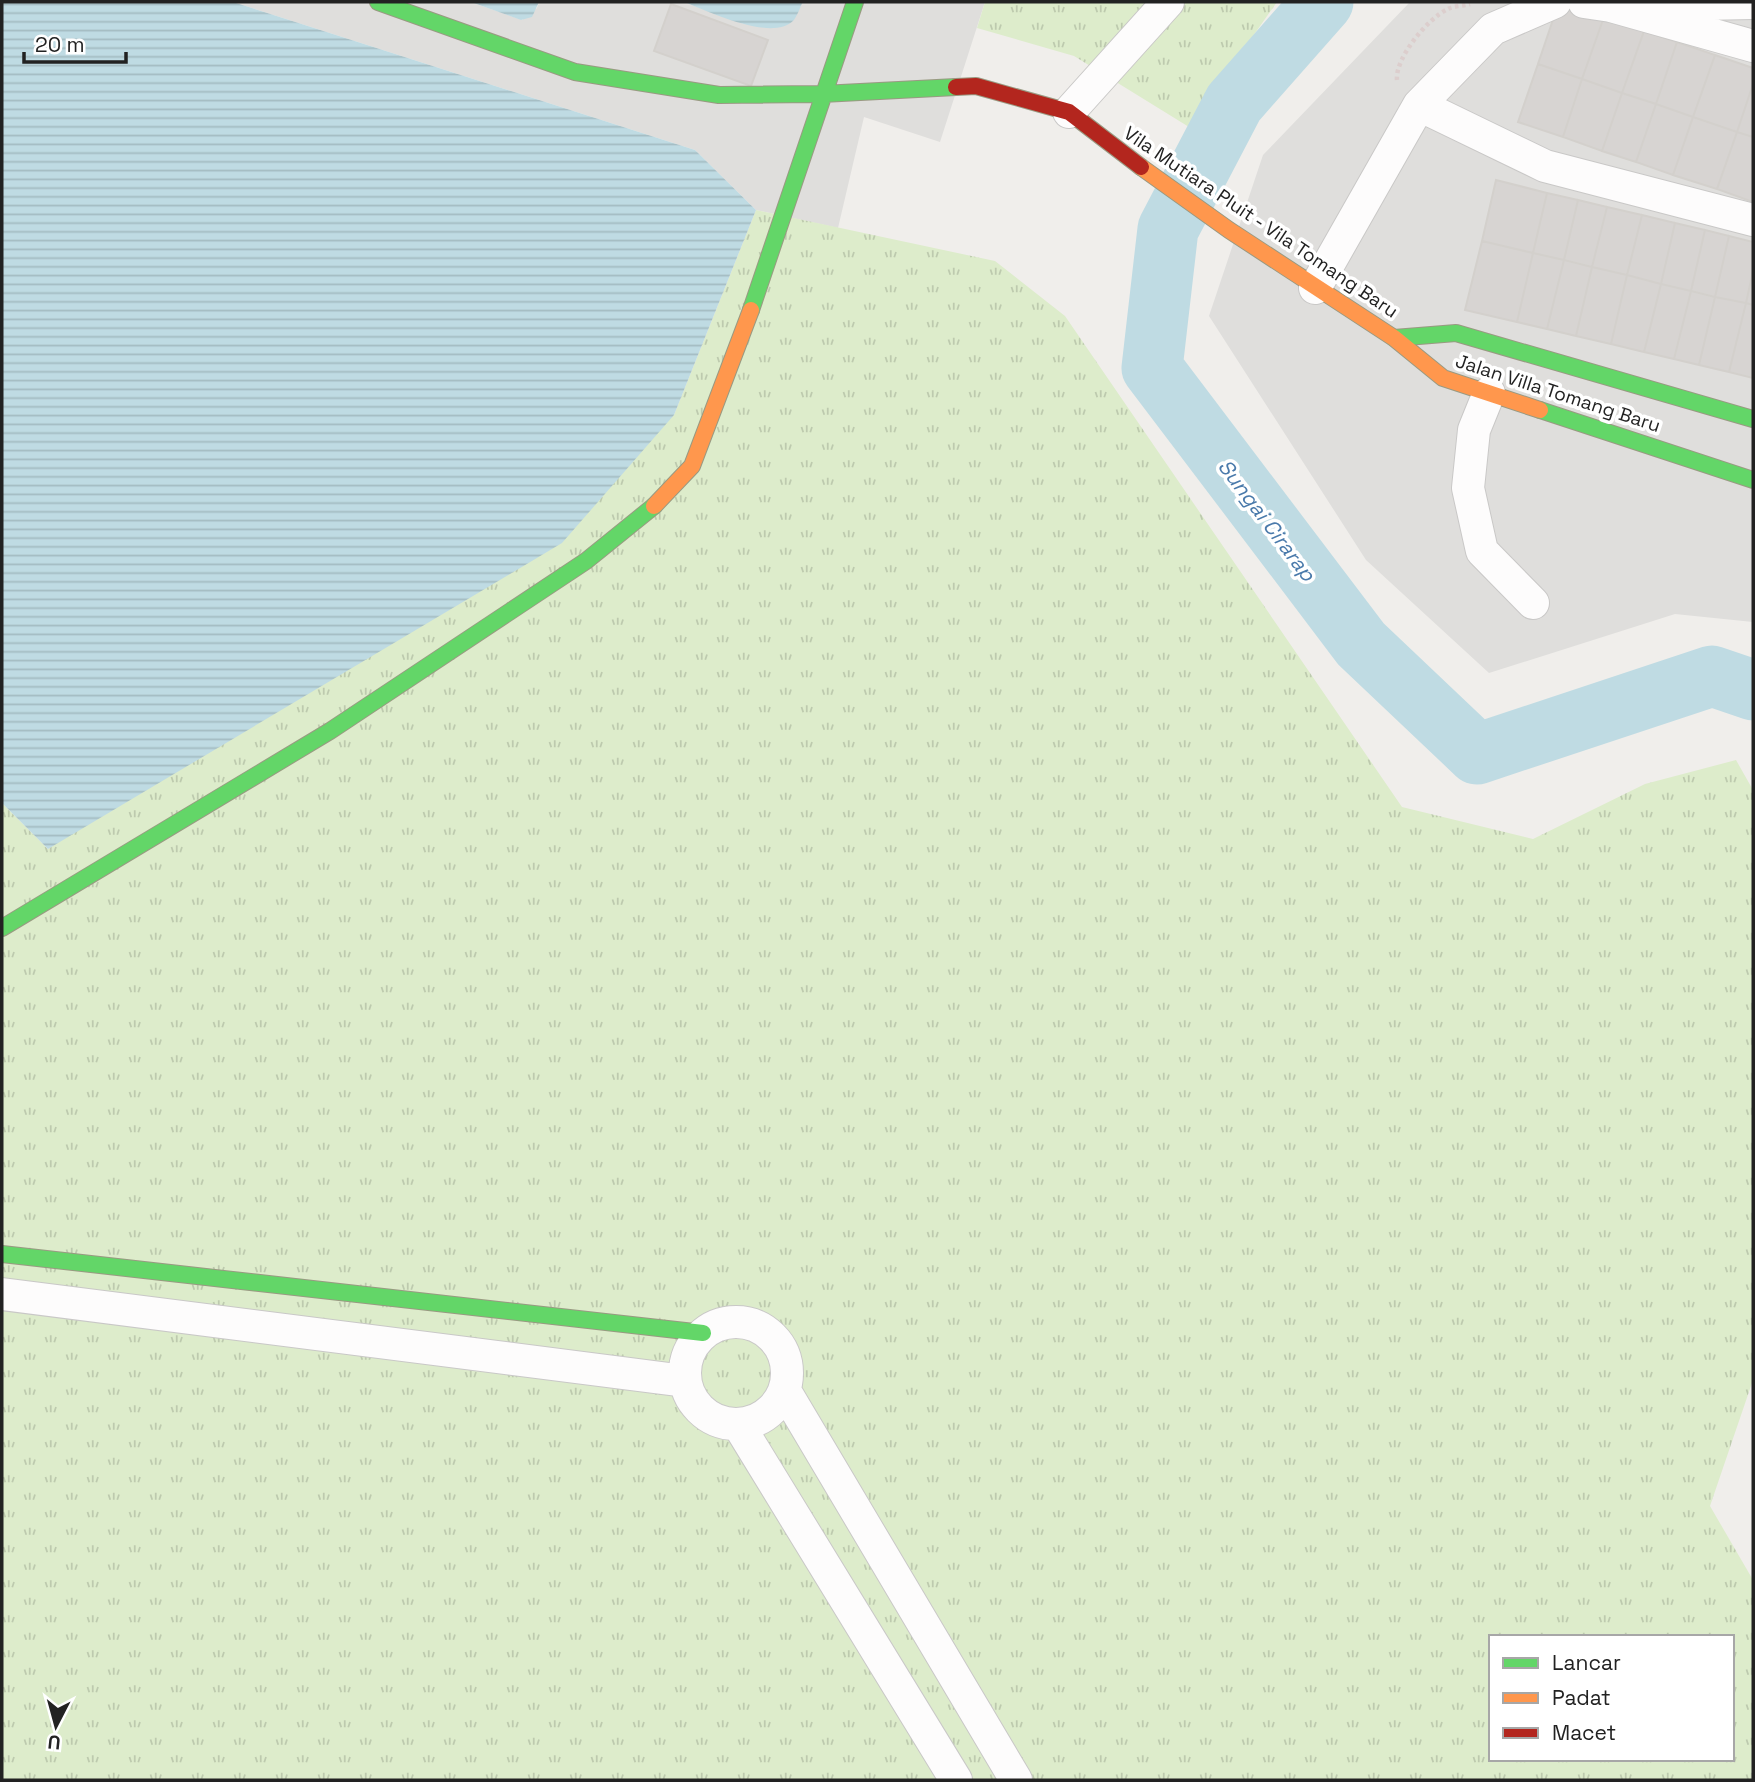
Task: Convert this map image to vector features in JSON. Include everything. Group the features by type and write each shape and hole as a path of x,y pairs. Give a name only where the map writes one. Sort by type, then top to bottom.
{"street":[{"name":"Vila Mutiara Pluit - Vila Tomang Baru","path":"378,2 575,72 719,95 822,94 976,86 1069,111 1129,159 1228,230 1394,338"},
{"path":"2,928 330,731 586,561 654,506 691,466 744,330 855,2"},
{"path":"1069,111 1168,2"},
{"path":"1315,288 1419,105 1493,29 1555,2"},
{"path":"1597,4 1753,4"},
{"path":"1597,4 1753,46"},
{"path":"1419,105 1545,166 1753,220"},
{"name":"Jalan Villa Tomang Baru","path":"1394,338 1456,333 1753,419"},
{"name":"Jalan Villa Tomang Baru","path":"1394,338 1443,378 1753,480"},
{"path":"1489,393 1474,430 1468,488 1482,551 1533,603"},
{"path":"2,1254 703,1333"},
{"path":"64,1301 69,1262"},
{"path":"2,1294 685,1381"},
{"path":"737,1321 754,1324 769,1333 781,1347 787,1364 785,1391 769,1412 754,1421 738,1424 718,1421 702,1412 691,1398 685,1381 685,1363 691,1347 703,1333 719,1324 737,1321"},
{"path":"785,1391 1016,1780"},
{"path":"738,1424 956,1780"}],"path":[{"path":"1419,105 1398,90 1396,74 1410,43 1448,9 1482,2"}],"shaded area":[{"path":"233,2 471,2 522,20 537,8 539,2 684,2 744,24 792,22 803,2 985,2 940,142 864,117 838,228 756,210 695,150"},
{"path":"1410,2 1753,2 1753,622 1675,614 1489,673 1366,560 1209,316 1263,155"}],"green space":[{"path":"985,2 1277,2 1189,127 1074,56 977,28"},
{"path":"756,210 995,261 1065,316 1402,807 1533,839 1645,784 1736,760 1753,790 1753,1380 1710,1506 1753,1580 1753,1780 2,1780 2,803 48,849 674,415"}],"water":[{"path":"2,2 233,2 695,150 756,210 674,415 562,543 48,849 2,803"},
{"path":"471,2 539,2 532,17 521,20"},
{"path":"684,2 803,2 793,21 783,27 770,28 739,23"}],"building":[{"path":"1559,2 1604,17 1582,79 1538,64"},
{"path":"671,4 768,40 751,86 654,51"},
{"path":"1604,17 1644,31 1622,93 1582,79"},
{"path":"1644,31 1677,42 1656,104 1622,93"},
{"path":"1677,42 1715,55 1693,117 1656,104"},
{"path":"1715,55 1753,68 1753,84 1737,132 1693,117"},
{"path":"1538,64 1582,79 1563,137 1518,122"},
{"path":"1582,79 1622,93 1602,151 1563,137"},
{"path":"1753,84 1753,137 1737,132"},
{"path":"1622,93 1656,104 1636,162 1602,151"},
{"path":"1656,104 1693,117 1673,175 1636,162"},
{"path":"1693,117 1737,132 1717,189 1673,175"},
{"path":"1737,132 1753,137 1753,202 1717,189"},
{"path":"1496,180 1547,193 1533,253 1482,241"},
{"path":"1547,193 1578,200 1564,260 1533,253"},
{"path":"1578,200 1607,207 1592,267 1564,260"},
{"path":"1607,207 1642,215 1627,275 1592,267"},
{"path":"1642,215 1675,223 1661,284 1627,275"},
{"path":"1675,223 1705,230 1691,291 1661,284"},
{"path":"1705,230 1729,236 1715,297 1691,291"},
{"path":"1729,236 1753,242 1753,271 1746,303 1715,297"},
{"path":"1482,241 1533,253 1517,322 1465,310"},
{"path":"1533,253 1564,260 1547,329 1517,322"},
{"path":"1564,260 1592,267 1576,336 1547,329"},
{"path":"1592,267 1627,275 1611,344 1576,336"},
{"path":"1753,271 1753,305 1746,303"},
{"path":"1627,275 1661,284 1644,352 1611,344"},
{"path":"1661,284 1691,291 1674,359 1644,352"},
{"path":"1691,291 1715,297 1699,365 1674,359"},
{"path":"1715,297 1746,303 1729,372 1699,365"},
{"path":"1746,303 1753,305 1753,378 1729,372"}],"waterway":[{"name":"Sungai Cirarap","path":"1323,2 1234,103 1168,229 1152,368 1361,644 1477,754 1712,676 1753,690"}],"traffic: fast":[{"path":"378,2 575,72 719,95 822,94 956,87"},
{"path":"751,310 855,2"},
{"path":"1394,338 1456,333 1753,419"},
{"path":"1540,410 1753,480"},
{"path":"2,928 330,731 586,561 654,506"},
{"path":"2,1254 703,1333"}],"traffic: slow":[{"path":"1141,167 1229,230 1394,338 1443,378 1540,410"},
{"path":"654,506 692,466 751,310"}],"traffic: jam":[{"path":"956,87 976,86 1069,112 1141,167"}]}
